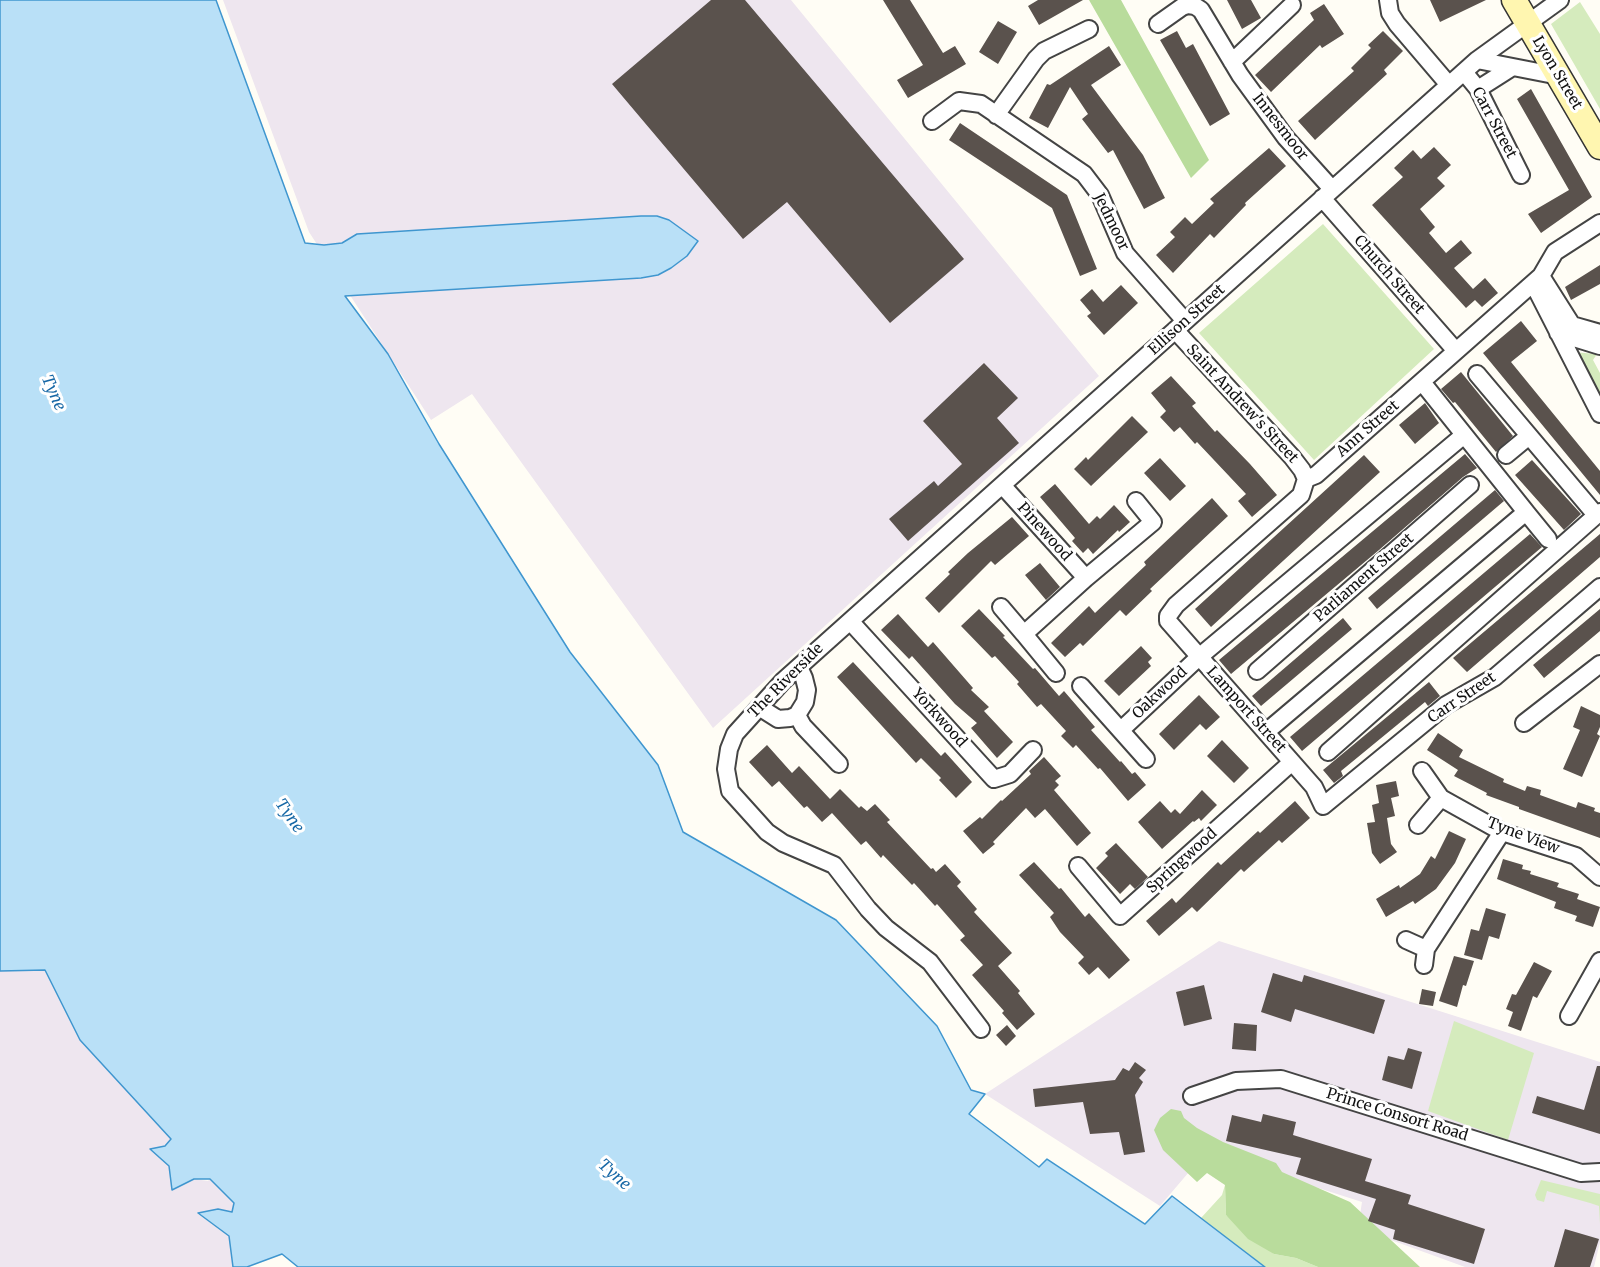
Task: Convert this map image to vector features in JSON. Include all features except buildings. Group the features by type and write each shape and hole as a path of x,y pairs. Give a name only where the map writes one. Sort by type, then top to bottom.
{"main road":[{"name":"Lyon Street","path":"1514,0 1600,147"}],"street":[{"path":"1388,0 1390,13 1396,24 1449,85"},
{"name":"Ellison Street","path":"850,621 1477,60 1560,0"},
{"name":"Innesmoor","path":"1158,24 1188,5 1196,6 1201,10 1232,62 1327,194"},
{"path":"1232,62 1292,5"},
{"path":"996,115 1044,51 1089,29"},
{"path":"1477,60 1559,76"},
{"path":"1478,89 1511,68"},
{"name":"Carr Street","path":"1464,72 1478,89 1521,175"},
{"name":"Jedmoor","path":"932,121 959,101 981,104 1084,174 1100,195 1125,253 1180,326"},
{"name":"Church Street","path":"1327,194 1456,351"},
{"name":"Ann Street","path":"1168,616 1176,605 1301,495 1306,479 1316,475 1538,280 1555,252 1600,223"},
{"path":"1538,280 1558,333 1600,414"},
{"path":"1538,280 1572,325 1600,333"},
{"name":"Saint Andrew's Street","path":"1180,326 1292,456 1306,479"},
{"path":"1558,333 1600,346"},
{"path":"1329,752 1598,514 1477,374"},
{"path":"1422,382 1548,539"},
{"name":"Oakwood","path":"1121,730 1199,657 1464,435"},
{"path":"1506,455 1529,436"},
{"name":"Pinewood","path":"1002,485 1086,578"},
{"name":"Parliament Street","path":"1257,671 1470,485"},
{"path":"1024,634 1086,578 1154,522 1136,501"},
{"path":"1266,732 1526,512"},
{"name":"Carr Street","path":"1323,806 1446,705 1495,677 1600,587"},
{"path":"1001,607 1056,673"},
{"name":"Lamport Street","path":"1168,616 1168,621 1314,786 1323,806"},
{"name":"The Riverside","path":"850,621 783,681 735,735 729,749 726,769 730,791 766,831 783,843 834,865 886,928 930,962 981,1029"},
{"name":"Yorkwood","path":"850,621 994,779 1010,774 1033,750"},
{"path":"1524,723 1600,664"},
{"path":"759,707 778,718 790,718 797,715 805,702 807,690 799,667"},
{"name":"Oakwood","path":"1081,686 1146,759"},
{"path":"797,715 803,726 839,764"},
{"name":"Springwood","path":"1078,866 1120,916 1292,762"},
{"name":"Tyne View","path":"1422,771 1441,798 1502,832 1576,856 1600,877"},
{"path":"1418,825 1441,798"},
{"path":"1406,940 1425,957 1502,832"},
{"path":"1569,1016 1600,961"},
{"name":"Prince Consort Road","path":"1192,1096 1236,1081 1281,1079 1581,1173 1600,1172"}],"shaded area":[{"path":"223,0 791,0 1099,376 713,728 472,394 431,420 309,232"},
{"path":"1219,941 1600,1062 1600,1242 1594,1267 1465,1267 1358,1228 1362,1202 1206,1152 1160,1206 985,1094"},
{"path":"45,970 80,1040 171,1139 165,1146 151,1149 169,1166 173,1189 194,1179 208,1181 210,1179 234,1203 232,1212 218,1209 198,1214 229,1236 233,1267 0,1267 0,971"}],"green space":[{"path":"1089,0 1121,0 1209,160 1191,178"},
{"path":"1580,2 1600,34 1600,109 1551,24"},
{"path":"1323,224 1434,349 1314,460 1199,333"},
{"path":"1572,352 1597,354 1593,360 1600,373 1600,404"},
{"path":"1454,1021 1534,1053 1508,1140 1428,1111"},
{"path":"1171,1109 1181,1111 1184,1118 1197,1128 1223,1142 1276,1163 1282,1172 1350,1202 1420,1267 1318,1267 1296,1258 1274,1254 1248,1239 1226,1215 1225,1185 1207,1173 1197,1182 1163,1150 1154,1130 1160,1118"},
{"path":"1541,1180 1600,1194 1600,1224 1599,1206 1547,1191 1544,1202 1537,1200 1535,1195"},
{"path":"1225,1185 1226,1215 1274,1254 1296,1258 1318,1267 1265,1267 1201,1218 1222,1195"}],"water":[{"name":"Tyne","path":"0,0 216,0 305,243 324,245 342,243 357,234 641,216 657,216 669,220 698,241 687,256 671,268 658,275 641,278 345,296 388,354 439,444 570,652 658,765 683,832 836,920 937,1026 971,1090 985,1094 969,1114 1039,1167 1047,1159 1145,1224 1172,1196 1265,1267 298,1267 282,1254 247,1267 233,1267 229,1236 198,1213 218,1209 232,1212 234,1203 210,1179 194,1179 172,1190 169,1166 150,1149 165,1146 171,1139 80,1040 45,970 0,971"}]}
